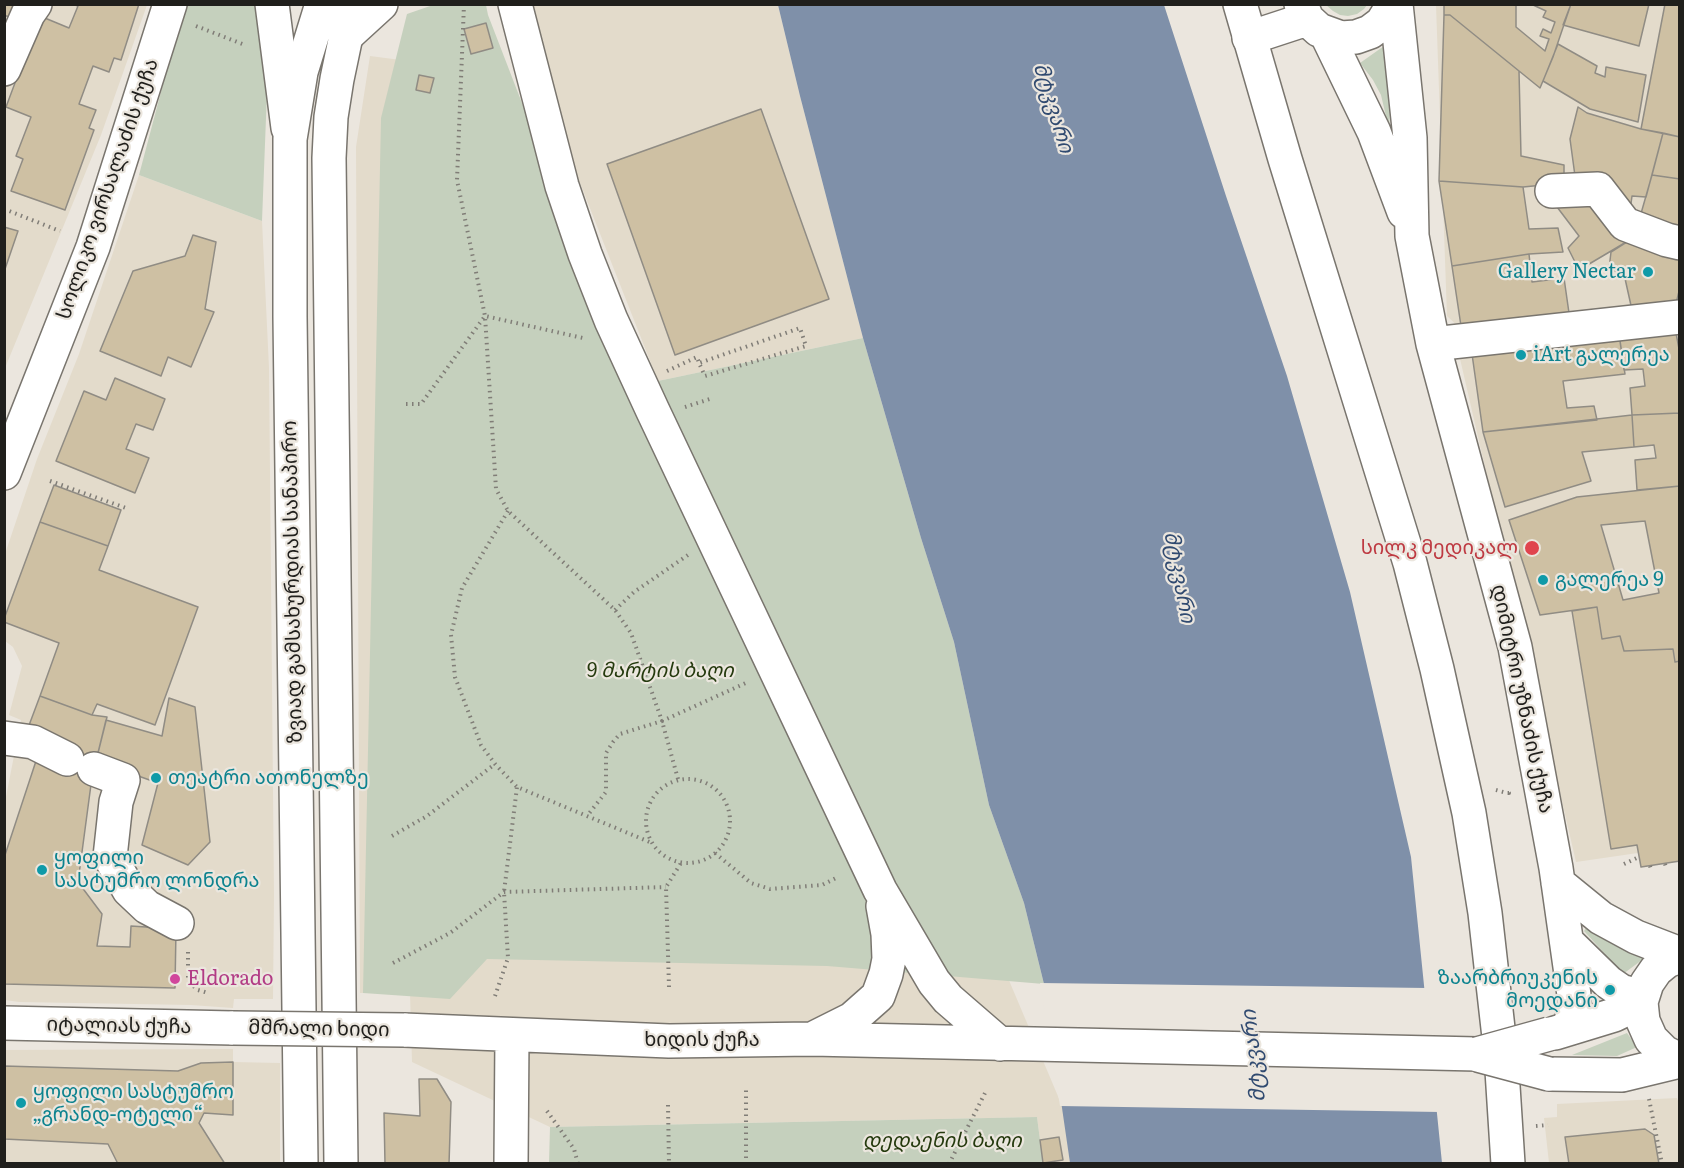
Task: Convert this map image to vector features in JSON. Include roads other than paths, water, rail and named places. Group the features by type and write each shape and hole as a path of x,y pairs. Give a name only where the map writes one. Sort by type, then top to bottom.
{"main road":[{"path":"4,69 28,14 35,4"},
{"name":"სოლიკო ვირსალაძის ქუჩა","path":"4,472 11,437 93,247 170,4"},
{"path":"272,4 290,139"},
{"name":"ზვიად გამსახურდიას სანაპირო","path":"301,1164 290,317 290,139 301,72 322,4"},
{"name":"ზვიად გამსახურდიას სანაპირო","path":"341,1164 329,158 331,117 337,78 356,4"},
{"path":"346,36 381,4"},
{"path":"515,4 562,186 611,320 880,890 934,982 948,999 1000,1044"},
{"path":"1240,4 1285,159 1410,563 1437,669 1469,813 1485,913 1489,1055 1508,1164"},
{"path":"1250,38 1311,19 1341,38 1356,37 1370,32 1382,23 1394,4"},
{"name":"დიმიტრი უზნაძის ქუჩა","path":"1394,4 1410,138 1413,236 1433,344 1515,647 1557,868 1574,999 1574,1015 1558,1032"},
{"name":"დიმიტრი უზნაძის ქუჩა","path":"1311,19 1374,132 1413,236"},
{"path":"1552,191 1598,189 1625,224 1680,243"},
{"path":"1433,344 1680,317"},
{"path":"4,738 33,742 80,764 123,780 116,802 110,857 129,890 147,907 177,923"},
{"path":"1558,883 1601,918 1636,937 1680,955"},
{"path":"812,1039 852,1019 878,996 889,959 888,934 880,890"},
{"path":"1567,942 1608,982 1641,1000"},
{"path":"1680,955 1667,961 1656,970 1647,983 1641,1000 1643,1021 1651,1039 1664,1052 1680,1060"},
{"path":"1489,1055 1614,1015 1641,1000"},
{"name":"იტალიას ქუჩა","path":"4,1023 233,1028"},
{"name":"მშრალი ხიდი","path":"233,1028 404,1030"},
{"name":"ხიდის ქუჩა","path":"404,1030 669,1041 812,1039 1489,1055"},
{"path":"511,1164 512,1035"},
{"path":"1489,1055 1549,1074 1622,1075 1680,1060"}],"water":[{"name":"მტკვარი","path":"778,5 1164,5 1287,376 1350,592 1411,857 1442,1163 1070,1163 1044,984 1024,903 989,805 954,642 863,338"}],"place":[{"name":"Gallery Nectar","path":"1648,272"},
{"name":"iArt გალერეა","path":"1521,355"},
{"name":"სილკ მედიკალ","path":"1532,548"},
{"name":"გალერეა 9","path":"1543,580"},
{"name":"თეატრი ათონელზე","path":"156,778"},
{"name":"ყოფილი სასტუმრო ლონდრა","path":"42,870"},
{"name":"Eldorado","path":"175,979"},
{"name":"ზაარბრიუკენის მოედანი","path":"1610,990"},
{"name":"ყოფილი სასტუმრო „გრანდ-ოტელი“","path":"21,1103"}],"park label":[{"name":"9 მარტის ბაღი","path":"660,671"},
{"name":"დედაენის ბაღი","path":"942,1141"}]}
